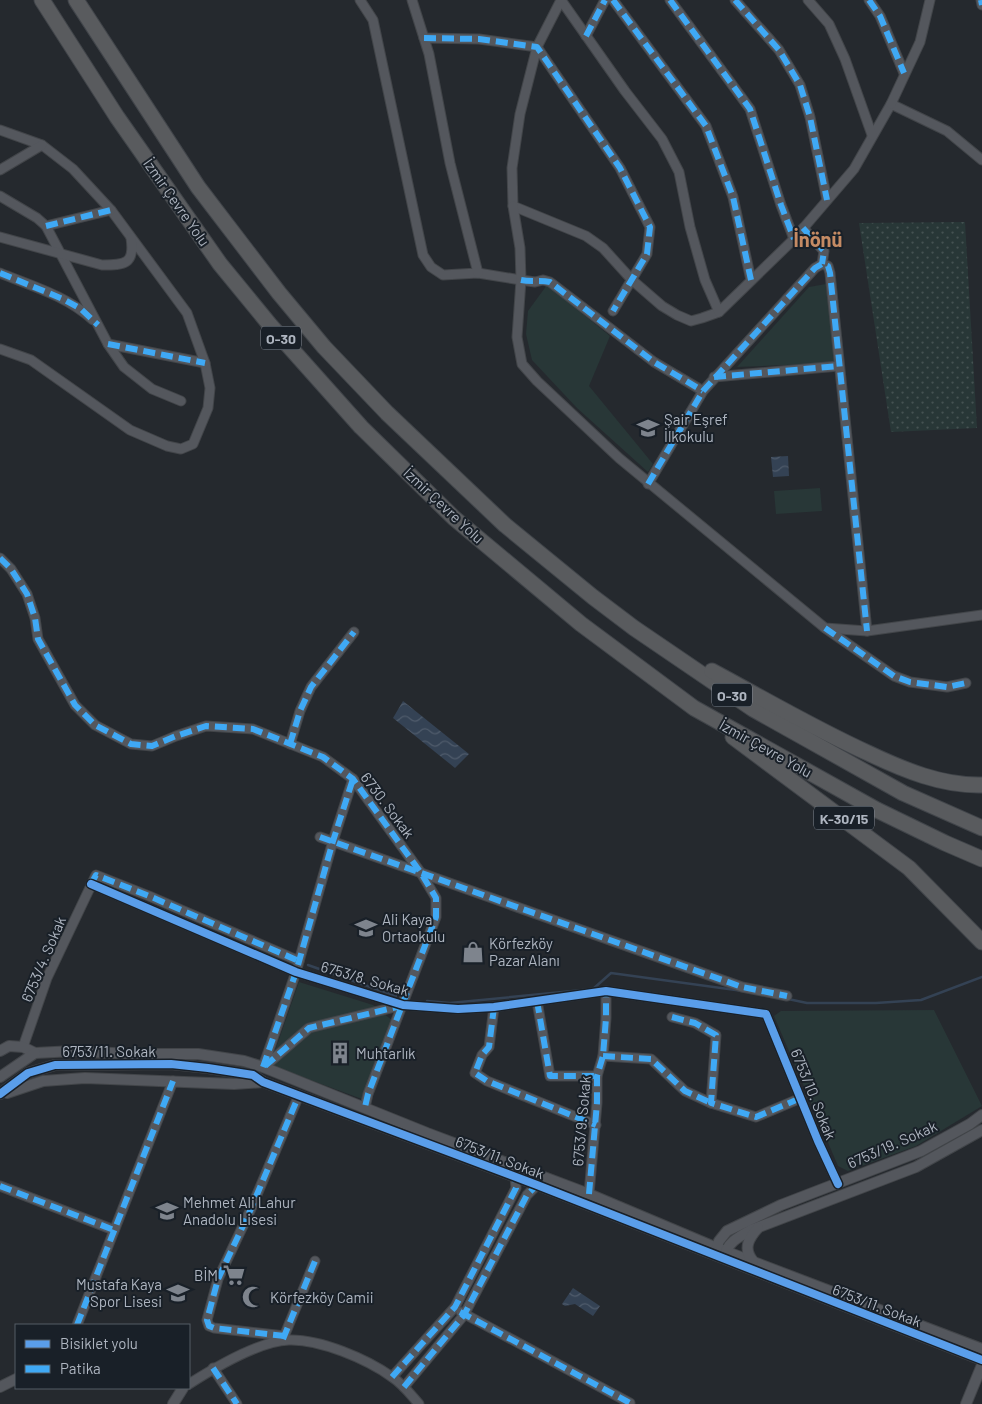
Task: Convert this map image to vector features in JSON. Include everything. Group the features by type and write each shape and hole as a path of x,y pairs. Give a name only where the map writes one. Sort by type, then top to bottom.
{"highway":[{"name":"İzmir Çevre Yolu","path":"42,0 117,117 220,264 270,325 361,427 462,524 581,624 694,708 877,810 944,843 982,859"},
{"name":"İzmir Çevre Yolu","path":"76,0 198,187 279,293 324,348 387,413 505,525 634,628 753,709 903,793 982,828"},
{"path":"634,628 834,738 878,758 930,779 982,785"},
{"name":"K-30/15","path":"694,708 909,868 982,942"}],"street":[{"path":"360,0 373,20 423,255 431,268 443,276 478,273 535,282 542,280 550,282 654,362 702,391"},
{"path":"412,0 429,54 450,163 478,273"},
{"path":"719,312 705,280 690,227 679,172 662,139 561,0 537,47 520,114 512,168 513,206 520,248 521,280 517,337 522,364 536,381 648,484 825,628 894,676 910,682 947,687 966,683"},
{"path":"586,36 605,0"},
{"path":"613,0 706,126 732,197 751,280"},
{"path":"670,0 750,110 794,239"},
{"path":"734,0 779,50 800,85 810,117 827,200"},
{"path":"808,0 829,24 846,58 872,135"},
{"path":"869,0 880,16 904,73"},
{"path":"513,206 586,236 603,248 632,280 662,306 677,315 691,321 719,312 794,239 854,169 891,104 920,42 930,0"},
{"path":"981,0 982,5"},
{"path":"424,38 479,39 537,47 620,168 650,227 647,254 613,311"},
{"path":"891,104 947,131 982,160"},
{"path":"0,130 42,145 73,169 111,210 187,313 205,363 210,388 208,408 193,444 181,449 167,446 130,430 31,360 0,349"},
{"path":"0,170 42,145"},
{"path":"0,196 37,218 46,226 108,344 124,367 152,389 181,401"},
{"path":"46,226 111,210"},
{"path":"803,228 824,251 822,264"},
{"path":"0,237 102,265 127,262 133,254 131,238"},
{"path":"648,484 702,391 815,268 822,264 828,266 867,631"},
{"path":"0,273 63,299 81,309 98,325"},
{"path":"108,344 205,363"},
{"path":"714,377 839,366"},
{"name":"6730. Sokak","path":"0,558 11,569 27,594 35,618 38,639 57,673 75,704 95,725 131,744 152,746 206,726 253,729 323,757 354,779 421,873 436,898 436,916 368,1094 365,1107"},
{"path":"825,628 867,631 982,616"},
{"path":"290,744 300,711 311,687 354,632"},
{"path":"263,1067 296,972 332,841 354,779"},
{"path":"320,837 742,987 786,996"},
{"path":"91,884 96,875 298,961"},
{"name":"6753/8. Sokak","path":"91,884 296,972 403,1005 458,1009 494,1007 606,991 766,1014"},
{"name":"6753/4. Sokak","path":"23,1047 47,978 91,884"},
{"name":"6753/9. Sokak","path":"589,1194 596,1125 597,1076 603,1056 606,991"},
{"path":"537,1002 550,1076 597,1076"},
{"path":"263,1067 309,1028 403,1005"},
{"path":"494,1007 489,1047 482,1055 475,1073 487,1081 596,1125"},
{"name":"6753/10. Sokak","path":"766,1014 838,1184"},
{"path":"672,1017 696,1023 716,1035 711,1103"},
{"path":"0,1051 9,1046 23,1047 35,1054 0,1077"},
{"name":"6753/11. Sokak","path":"35,1054 74,1051 131,1054 198,1054 244,1061 589,1194 699,1240 721,1254 753,1261 982,1349"},
{"path":"603,1056 651,1059 685,1091 711,1103 756,1117 801,1098"},
{"name":"6753/11. Sokak","path":"0,1095 28,1073 55,1065 171,1064 253,1075 263,1082 721,1254 982,1360"},
{"path":"0,1095 43,1081 85,1078 234,1084 263,1082"},
{"path":"76,1324 173,1081"},
{"path":"299,1095 250,1211 218,1279 207,1320 209,1326 310,1342 338,1349 363,1360 392,1377 419,1404"},
{"name":"6753/19. Sokak","path":"699,1240 715,1238 781,1205 921,1151 970,1124 982,1115"},
{"path":"721,1254 734,1240 751,1230 916,1167 982,1130"},
{"path":"392,1377 455,1307 516,1188 515,1177"},
{"path":"404,1388 464,1315 527,1195 537,1185"},
{"path":"0,1186 114,1230"},
{"path":"753,1261 747,1252 747,1248 751,1235 760,1227"},
{"path":"721,1254 719,1240 727,1231"},
{"path":"190,1383 213,1368 283,1338 315,1260"},
{"path":"455,1307 464,1315 630,1404"},
{"path":"966,1404 982,1365"},
{"path":"213,1368 236,1404"},
{"path":"0,1387 15,1380"},
{"path":"173,1404 183,1389"}],"shaded area":[{"path":"965,222 977,428 891,432 859,223"},
{"path":"826,284 836,363 737,367 809,287"},
{"path":"547,285 610,336 589,386 653,464 648,472 577,408 532,360 526,334 528,311"},
{"path":"820,488 822,511 776,514 774,491"},
{"path":"299,982 373,1005 393,1021 362,1099 270,1065"},
{"path":"934,1010 982,1106 916,1146 848,1171 838,1166 774,1016 781,1011"}],"water":[{"path":"788,456 789,476 773,477 771,457"},
{"path":"403,701 469,754 455,768 393,718"},
{"path":"573,1288 600,1306 593,1316 575,1304 565,1306 562,1304"}],"waterway":[{"path":"308,965 396,996"},
{"path":"593,989 611,973 743,991"},
{"path":"788,999 807,1003 876,1003 921,1000 982,977"},
{"path":"427,1001 450,1003 583,990"}],"marked path":[{"path":"586,36 605,0"},
{"path":"613,0 706,126 733,197 751,280"},
{"path":"670,0 750,109 794,239"},
{"path":"735,0 779,50 800,85 810,117 827,200"},
{"path":"869,0 880,16 904,73"},
{"path":"981,0 982,5"},
{"path":"424,38 479,39 537,47 620,168 650,227 647,254 613,311"},
{"path":"46,226 111,210"},
{"path":"803,228 824,251 822,264"},
{"path":"648,484 703,391 815,268 822,264 828,266 867,631"},
{"path":"0,273 63,299 81,309 98,325"},
{"path":"521,280 550,282 654,362 703,391"},
{"path":"108,344 205,363"},
{"path":"714,377 839,366"},
{"path":"0,558 11,569 27,594 35,618 38,639 75,705 95,725 131,744 152,746 206,726 253,729 323,757 353,779 421,873 436,898 436,917 368,1094 365,1107"},
{"path":"825,628 894,676 910,682 947,687 966,683"},
{"path":"290,744 300,711 311,687 354,632"},
{"path":"263,1067 296,972 333,841 353,779"},
{"path":"320,837 742,987 787,996"},
{"path":"91,884 96,875 299,961"},
{"path":"589,1194 597,1103 597,1076 603,1056 606,991"},
{"path":"537,1001 550,1076 597,1076"},
{"path":"265,1066 309,1028 401,1006"},
{"path":"494,1007 489,1047 482,1055 475,1073 487,1081 596,1125"},
{"path":"672,1017 695,1023 716,1035 711,1103 756,1117 801,1098"},
{"path":"603,1056 651,1059 685,1091 711,1103"},
{"path":"77,1324 173,1081"},
{"path":"285,1336 214,1328 209,1326 207,1320 218,1279 250,1211 299,1095"},
{"path":"392,1377 455,1307 516,1188 515,1177"},
{"path":"404,1387 464,1315 527,1195 537,1185"},
{"path":"0,1186 114,1230"},
{"path":"283,1339 315,1261"},
{"path":"460,1312 630,1403"},
{"path":"213,1368 237,1404"}],"cycle path":[{"path":"91,884 296,972 403,1005 458,1009 494,1007 606,991 766,1014 818,1141 838,1184"},
{"path":"0,1094 28,1073 55,1065 171,1064 253,1075 263,1082 537,1185 982,1360"}],"place":[{"name":"Şair Eşref İlkokulu","path":"648,428"},
{"name":"Ali Kaya Ortaokulu","path":"366,928"},
{"name":"Körfezköy Pazar Alanı","path":"473,952"},
{"name":"Muhtarlık","path":"340,1053"},
{"name":"Mehmet Ali Lahur Anadolu Lisesi","path":"167,1211"},
{"name":"BİM","path":"234,1275"},
{"name":"Mustafa Kaya Spor Lisesi","path":"178,1293"},
{"name":"Körfezköy Camii","path":"253,1297"}],"district":[{"name":"İnönü","path":"818,239"}]}
